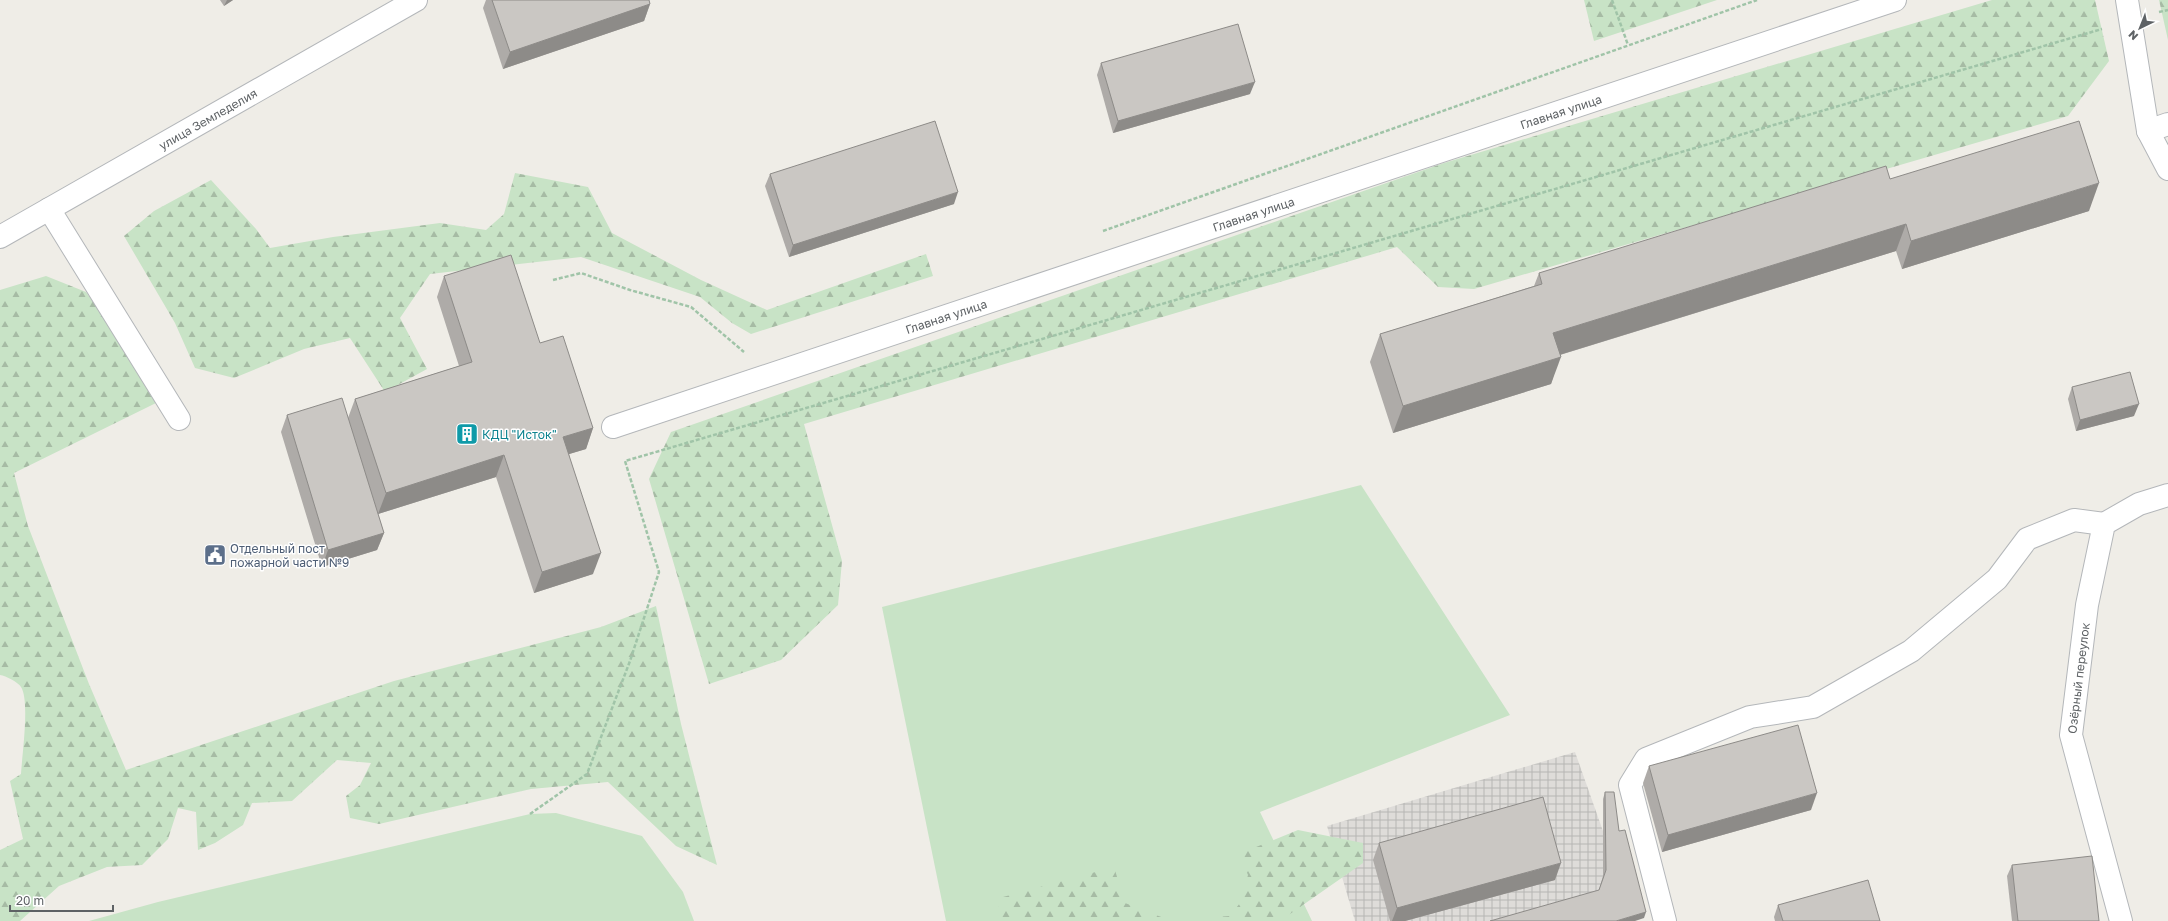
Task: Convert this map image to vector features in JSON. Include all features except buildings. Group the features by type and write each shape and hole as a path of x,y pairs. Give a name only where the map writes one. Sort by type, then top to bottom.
{"street":[{"name":"улица Земледелия","path":"0,237 416,0"},
{"name":"Главная улица","path":"613,427 1895,0"},
{"path":"2130,10 2148,131 2168,169"},
{"path":"2148,131 2168,124"},
{"path":"49,209 179,418"},
{"path":"1665,921 1630,785 1646,759 1750,717 1813,707 1911,651 1997,579 2026,539 2074,520 2104,524 2139,504 2168,495"},
{"name":"Озёрный переулок","path":"2104,524 2087,605 2071,735 2121,921"}],"path":[{"path":"1612,0 1628,45"},
{"path":"1102,231 1757,0"},
{"path":"530,814 587,774 630,661 659,572 625,461 2130,10 2168,10"},
{"path":"552,280 581,273 630,290 691,307 748,356"}],"shaded area":[{"path":"1575,752 1615,865 1593,921 1355,921 1327,826"}],"green space":[{"path":"1584,0 1717,0 1594,41"},
{"path":"1992,0 2095,0 2109,61 2068,116 1474,289 1438,287 1397,247 804,424 842,561 838,605 781,660 709,684 649,479 671,432 1444,163"},
{"path":"2159,0 2168,0 2168,40"},
{"path":"515,173 588,187 612,233 701,280 767,310 926,254 933,276 751,334 732,323 700,297 581,257 430,274 400,318 427,369 385,392 350,338 304,349 234,378 195,368 175,323 124,236 154,211 211,180 256,229 270,248 333,237 440,223 486,230 504,214"},
{"path":"46,276 86,292 128,350 156,403 14,473 28,526 89,684 126,770 394,681 601,627 656,606 681,724 717,865 676,846 608,782 531,789 379,824 350,818 346,796 360,785 371,763 337,760 292,801 252,803 243,825 215,843 198,850 196,812 178,808 168,839 142,865 107,867 59,886 20,921 0,921 0,850 23,839 10,781 21,774 25,704 24,694 21,687 12,680 0,675 0,290"},
{"path":"1361,485 1510,715 1260,812 1312,921 946,921 882,607"},
{"path":"556,813 642,836 683,892 694,921 89,921 158,902 530,814"},
{"path":"1298,830 1363,843 1363,863 1280,921 992,921 1003,897 1114,867 1125,903 1169,920 1230,916 1240,903 1248,875 1239,854"}],"place":[{"name":"КДЦ \"Исток\"","path":"467,434"},
{"name":"Отдельный пост пожарной части №9","path":"215,555"}]}
